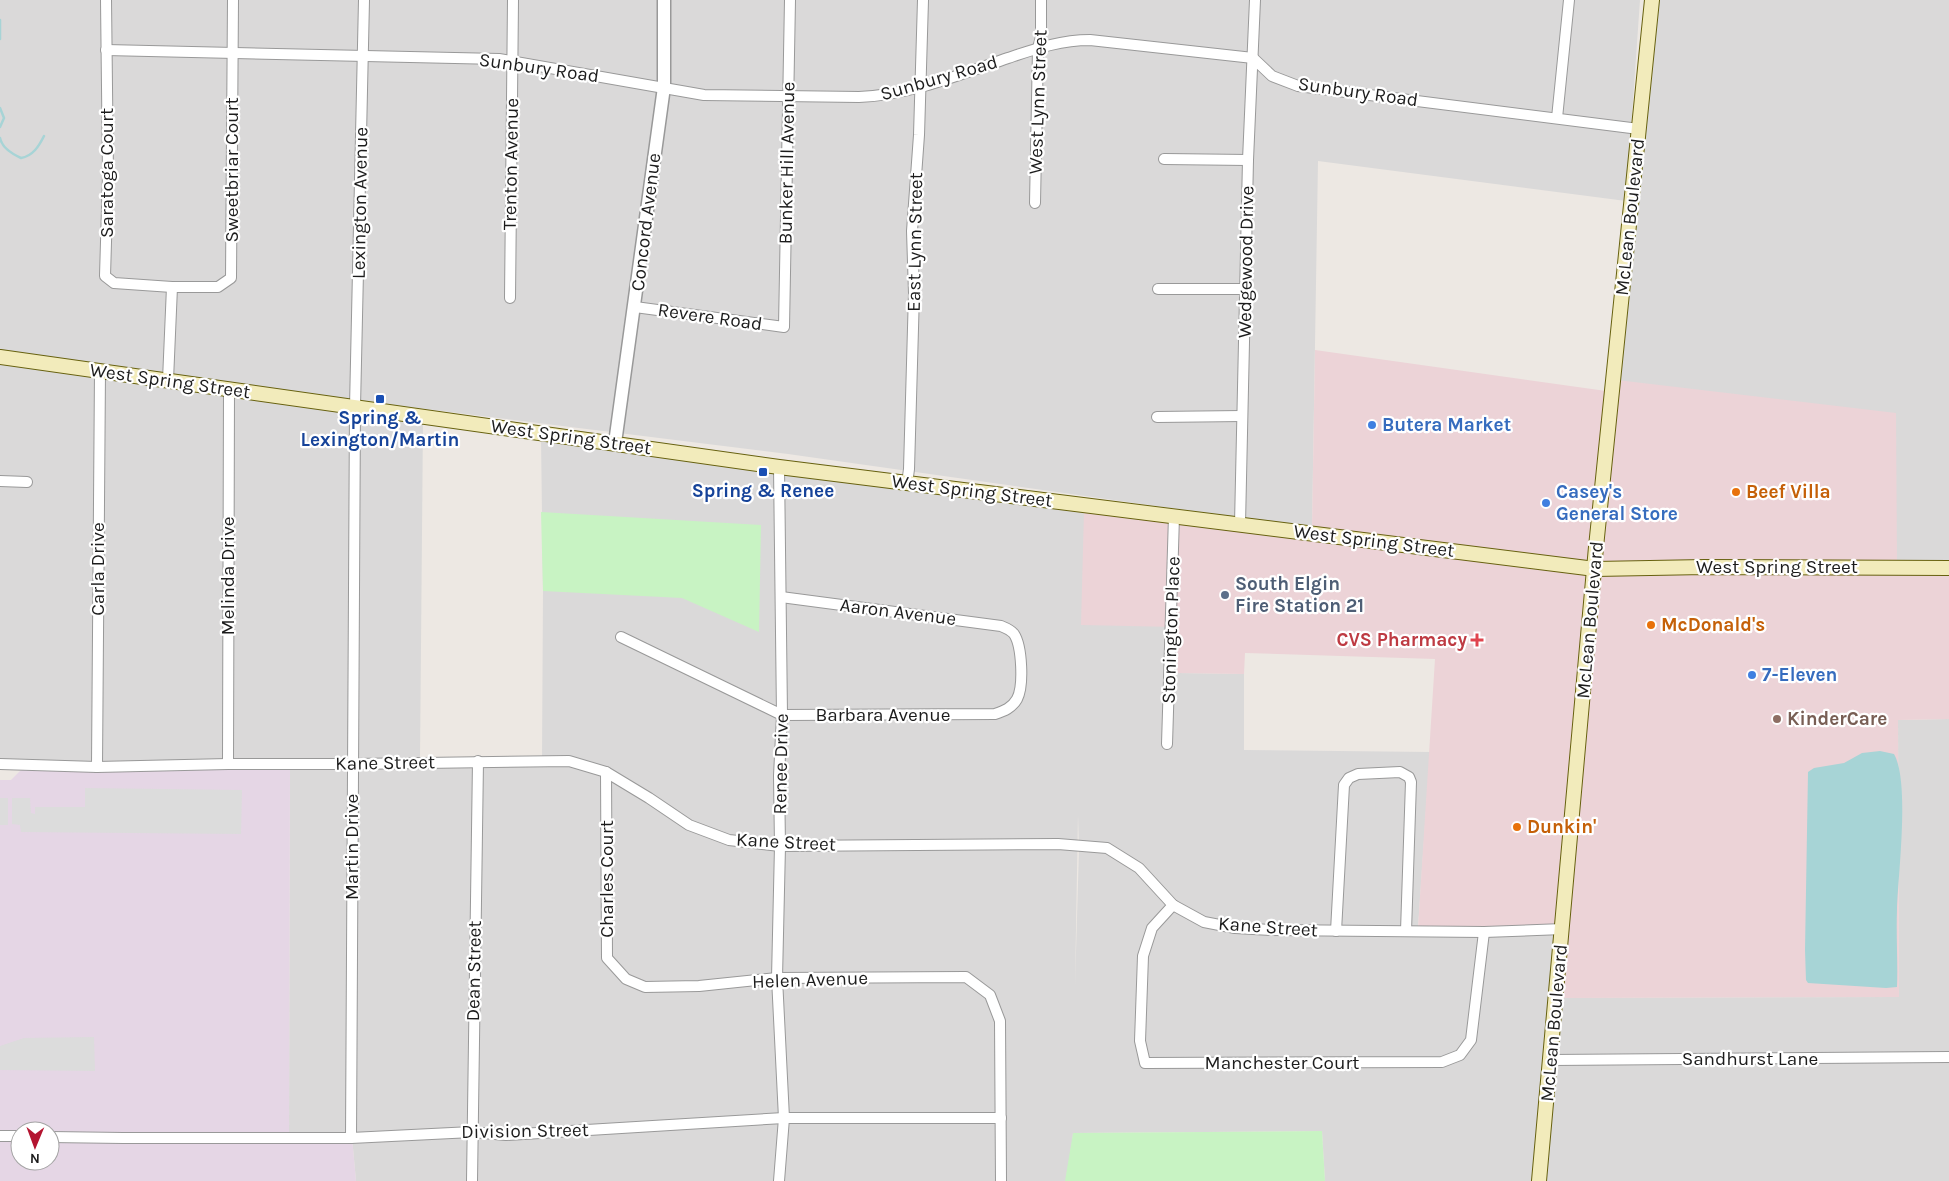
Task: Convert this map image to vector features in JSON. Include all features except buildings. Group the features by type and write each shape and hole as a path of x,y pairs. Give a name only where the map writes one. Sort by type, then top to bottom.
{"main road":[{"name":"McLean Boulevard","path":"1539,1181 1595,569 1652,0"},
{"name":"West Spring Street","path":"0,358 229,388 907,484 1595,569 1705,567 1949,568"}],"street":[{"name":"Saratoga Court","path":"106,0 108,174 105,276 114,283 172,287"},
{"name":"Sweetbriar Court","path":"172,287 218,286 231,278 233,0"},
{"name":"Lexington Avenue","path":"356,407 364,0"},
{"name":"Trenton Avenue","path":"510,298 513,0"},
{"name":"Concord Avenue","path":"615,443 664,87 664,0"},
{"name":"Bunker Hill Avenue","path":"784,327 790,0"},
{"name":"East Lynn Street","path":"907,484 914,293 912,231 921,87 923,0"},
{"name":"West Lynn Street","path":"1035,204 1038,48 1041,38 1041,0"},
{"name":"Wedgewood Drive","path":"1240,524 1248,160 1255,0"},
{"path":"1557,118 1569,0"},
{"name":"Sunbury Road","path":"106,50 363,55 513,61 704,95 880,96 921,87 1038,48 1069,40 1090,40 1253,58 1272,76 1298,86 1639,129"},
{"path":"1164,159 1248,160"},
{"path":"168,380 172,287"},
{"path":"1158,289 1246,289"},
{"name":"Revere Road","path":"635,306 784,327"},
{"name":"Carla Drive","path":"97,767 100,371"},
{"name":"Melinda Drive","path":"228,764 229,388"},
{"name":"Martin Drive","path":"351,1138 356,407"},
{"path":"1157,417 1242,416"},
{"name":"Renee Drive","path":"779,467 782,715 779,776 780,846 777,978 784,1118 779,1181"},
{"path":"0,481 27,482"},
{"name":"Stonington Place","path":"1167,744 1174,516"},
{"name":"Aaron Avenue","path":"781,597 1001,626 1014,634 1021,651 1020,692 1011,707"},
{"name":"Barbara Avenue","path":"621,638 782,715 988,714 1004,712 1011,707"},
{"name":"Dean Street","path":"472,1181 478,761"},
{"name":"Kane Street","path":"0,764 97,767 569,761 606,772 689,825 729,840 780,846 1058,844 1108,848 1139,868 1173,905 1204,922 1236,928 1484,932 1563,929"},
{"name":"Charles Court","path":"606,772 607,958 626,979"},
{"path":"1336,931 1344,785 1349,778 1358,774 1400,772 1409,777 1411,782 1406,931"},
{"name":"Manchester Court","path":"1173,905 1152,928 1143,956 1140,1041 1145,1063 1442,1062 1451,1059 1460,1055 1471,1040 1484,932"},
{"name":"Helen Avenue","path":"626,979 645,987 699,986 777,978 966,976 990,994 1000,1021 1001,1118"},
{"name":"Sandhurst Lane","path":"1551,1060 1949,1057"},
{"name":"Division Street","path":"60,1137 351,1138 472,1132 506,1135 784,1118 1001,1118"},
{"path":"1001,1118 1001,1181"}],"shaded area":[{"path":"0,0 1640,0 1626,201 1318,161 1312,528 788,454 0,356"},
{"path":"1657,0 1949,0 1949,563 1897,564 1617,380"},
{"path":"1315,350 1606,391 1590,564 1312,528"},
{"path":"0,362 423,420 420,759 94,763 0,762"},
{"path":"1617,380 1896,413 1897,564 1599,565"},
{"path":"541,437 1084,511 1176,627 1177,673 1244,674 1244,750 1430,752 1418,928 1561,926 1535,1181 1325,1181 1322,1131 1073,1133 1069,1181 356,1181 352,1137 289,1136 290,767 542,758 543,591","holes":["1078,815 1079,849 1075,986"]},
{"path":"1084,511 1591,572 1561,926 1418,928 1435,659 1245,653 1244,674 1177,673 1176,627 1081,625"},
{"path":"1949,572 1949,719 1898,720 1899,997 1561,998 1598,573"},
{"path":"1949,719 1949,1181 1544,1181 1561,998 1899,997 1898,720"},
{"path":"25,766 290,767 289,1136 352,1137 356,1181 0,1181 0,780 11,780"},
{"path":"85,788 242,790 241,834 21,832 20,825 12,824 12,798 30,798 31,813 35,814 35,807 85,807"},
{"path":"0,798 8,798 8,825 0,825"},
{"path":"94,1037 95,1071 0,1070 0,1046 24,1038"}],"green space":[{"path":"541,512 761,525 759,632 682,598 543,591"},
{"path":"1322,1131 1325,1181 1065,1181 1073,1133"}],"water":[{"path":"1880,751 1894,754 1899,767 1901,785 1902,829 1897,920 1897,987 1808,983 1806,980 1805,950 1808,772 1814,768 1844,763 1862,753"}],"waterway":[{"path":"0,20 0,39"},
{"path":"0,108 4,118 0,127"},
{"path":"0,138 5,148 21,158 32,153 44,136"}],"place":[{"name":"Spring & Lexington/Martin","path":"380,399"},
{"name":"Butera Market","path":"1372,425"},
{"name":"Spring & Renee","path":"763,472"},
{"name":"Beef Villa","path":"1736,492"},
{"name":"Casey's General Store","path":"1546,503"},
{"name":"South Elgin Fire Station 21","path":"1225,595"},
{"name":"McDonald's","path":"1651,625"},
{"name":"CVS Pharmacy","path":"1477,640"},
{"name":"7-Eleven","path":"1752,675"},
{"name":"KinderCare","path":"1777,719"},
{"name":"Dunkin'","path":"1517,827"}]}
